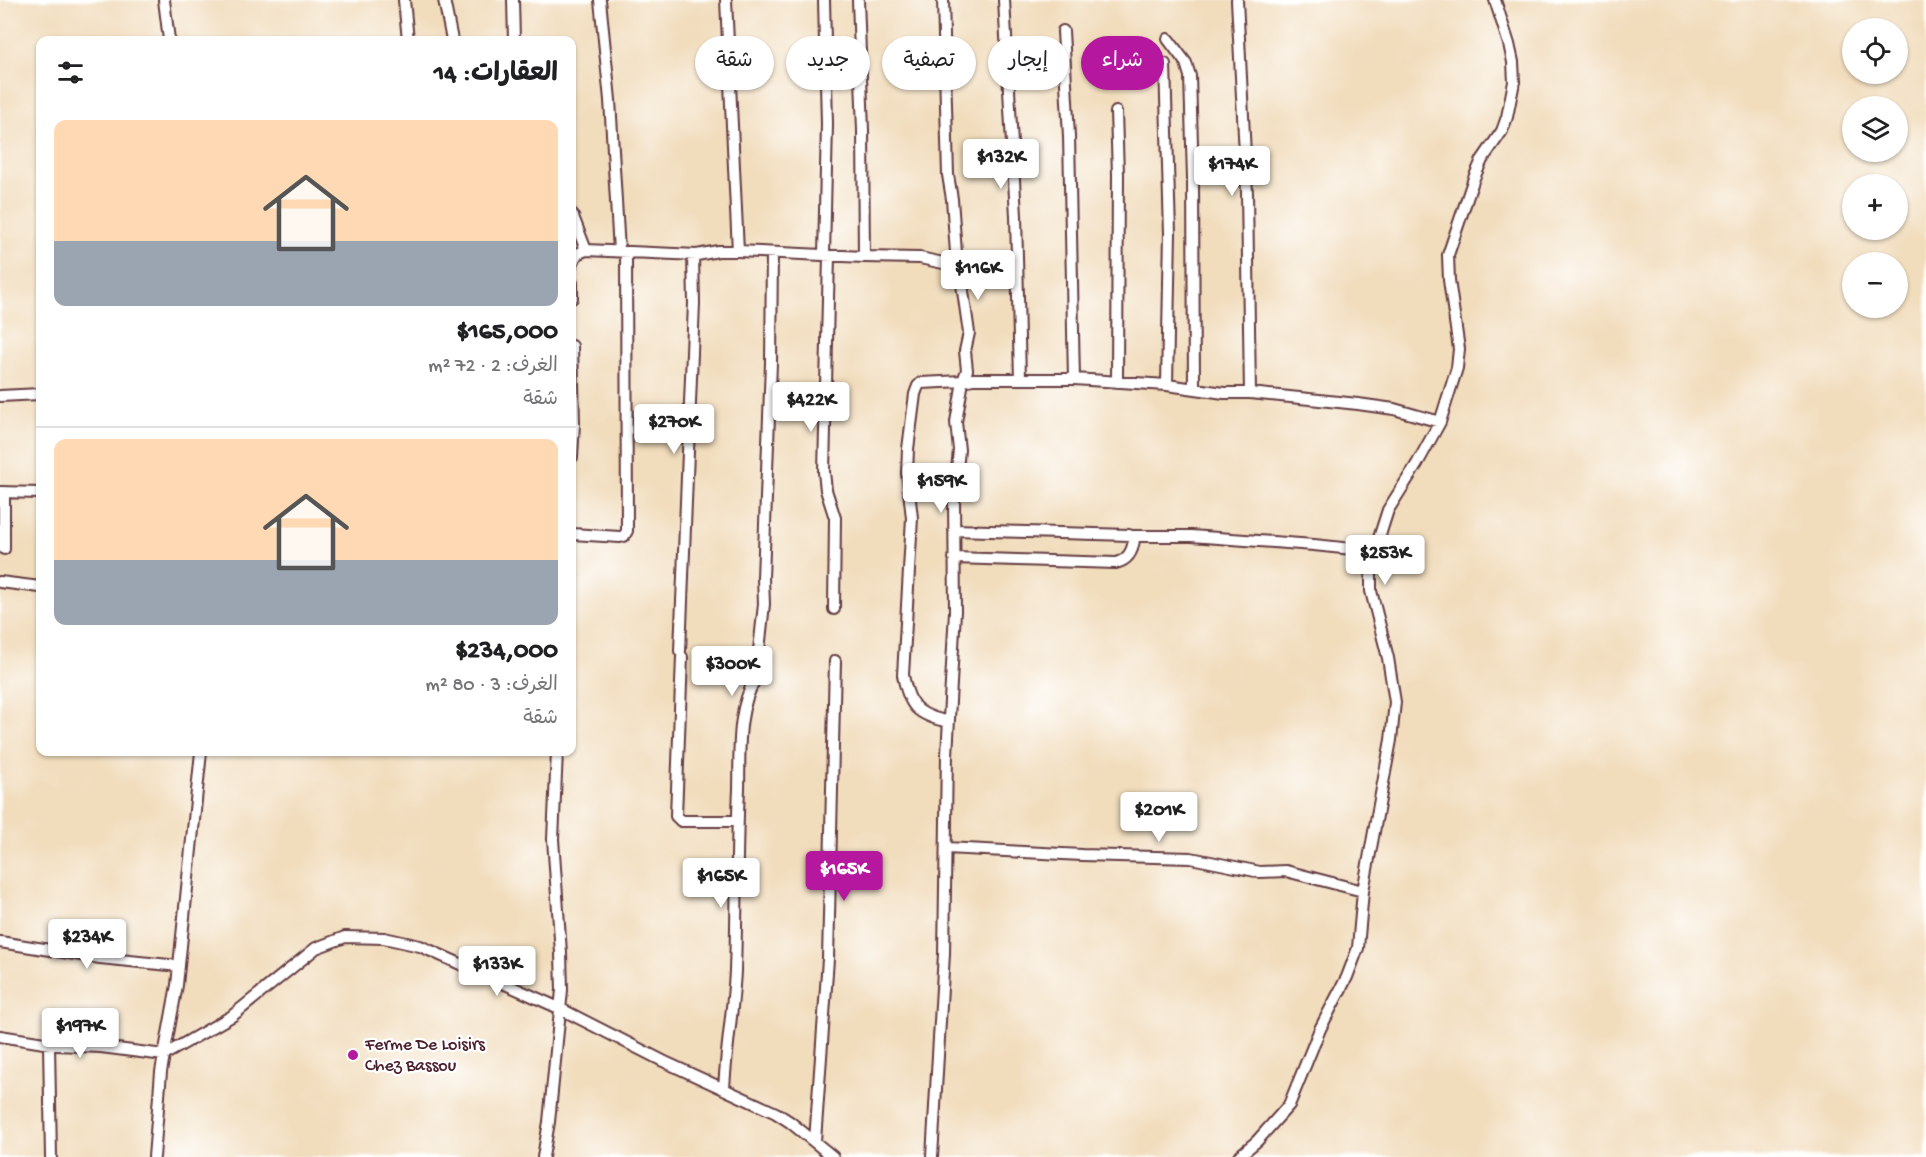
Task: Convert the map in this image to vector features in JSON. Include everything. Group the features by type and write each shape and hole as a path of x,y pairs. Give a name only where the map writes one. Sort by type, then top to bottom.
{"street":[{"path":"164,0 169,36"},
{"path":"404,0 408,36"},
{"path":"444,0 451,36"},
{"path":"513,0 514,36"},
{"path":"576,534 620,537 624,536 627,531 622,251 600,0"},
{"path":"726,0 738,251"},
{"path":"824,0 827,124 824,472 826,490 836,518 834,609"},
{"path":"858,0 863,130 864,257"},
{"path":"932,1157 939,1063 948,722 955,611 954,499 959,450 956,422 967,370 965,351 969,324 965,311 960,270 957,266 948,175 943,0"},
{"path":"1004,0 1016,216 1020,379"},
{"path":"1237,0 1246,164 1250,393"},
{"path":"1246,1155 1283,1113 1295,1092 1320,1029 1356,954 1364,891 1391,740 1395,702 1388,658 1371,591 1371,563 1388,510 1423,455 1440,422 1457,368 1459,349 1449,280 1448,255 1474,177 1482,160 1502,131 1513,91 1513,62 1495,0"},
{"path":"1063,31 1069,136 1074,379"},
{"path":"1168,39 1186,63 1190,76 1194,388"},
{"path":"1165,64 1170,233 1167,385"},
{"path":"1116,112 1117,382"},
{"path":"576,224 586,250"},
{"path":"576,256 586,250 693,255 738,251 920,258 957,266"},
{"path":"724,1089 726,1047 732,1015 735,971 741,730 746,701 756,678 764,604 772,253"},
{"path":"693,255 694,303 676,816 681,821 738,821"},
{"path":"948,722 930,718 919,710 908,694 903,675 912,518 907,473 908,449 918,386 921,382 973,379 1074,379 1167,385 1224,393 1250,393 1358,404 1394,409 1440,422"},
{"path":"0,396 36,394"},
{"path":"4,549 2,492 36,493"},
{"path":"954,530 1191,536 1314,545 1374,553"},
{"path":"954,558 1119,562 1131,554 1134,542 1132,536"},
{"path":"0,582 36,586"},
{"path":"815,1141 829,940 835,661"},
{"path":"154,1157 164,1054 175,1004 201,756"},
{"path":"543,1157 549,1122 562,975 553,839 557,756"},
{"path":"946,848 1191,858 1260,872 1286,871 1364,891"},
{"path":"0,1036 49,1044 164,1054 232,1016 316,948 345,937 384,938 420,946 559,1008 663,1061 776,1113 833,1157"},
{"path":"0,942 100,958 179,966"},
{"path":"49,1044 51,1157"}],"place":[{"name":"Ferme De Loisirs Chez Bassou","path":"353,1055"}]}
